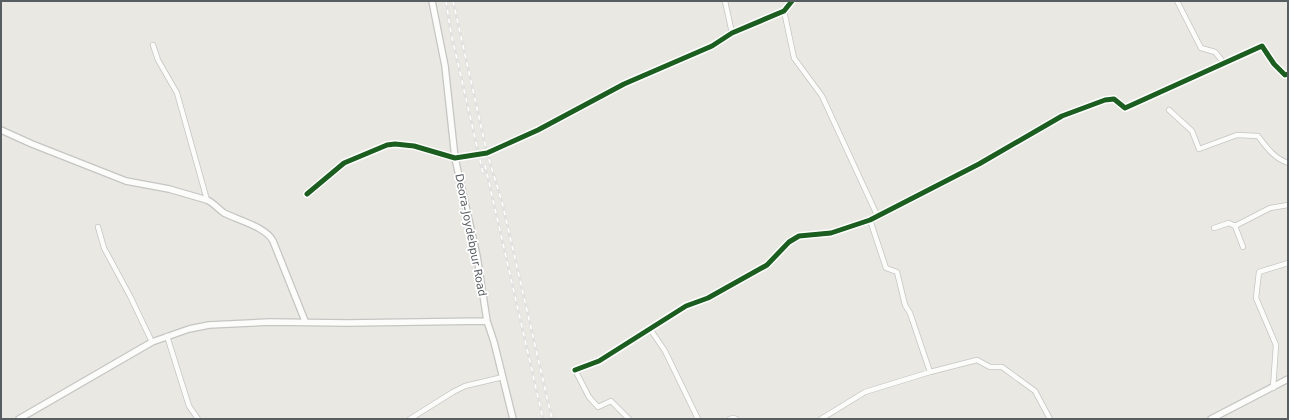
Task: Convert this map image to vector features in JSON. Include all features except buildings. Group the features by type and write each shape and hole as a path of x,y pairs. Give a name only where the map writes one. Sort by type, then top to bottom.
{"street":[{"name":"Deora-Joydebpur Road","path":"432,1 445,66 455,158 477,256 487,321 494,342 513,419"},
{"path":"725,1 732,33"},
{"path":"307,194 344,163 387,145 395,144 414,146 455,158 487,153 538,130 624,84 712,46 732,33 784,11 792,1"},
{"path":"1177,1 1201,48 1215,52 1224,63"},
{"path":"784,11 794,58 822,96 878,215"},
{"path":"154,45 158,60 177,93 207,200"},
{"path":"629,419 611,401 598,407 589,398 575,370 599,361 686,306 708,298 767,265 789,242 799,236 831,232 870,220 992,157 1062,116 1105,100 1114,99 1125,108 1262,46 1274,64 1285,75 1288,74"},
{"path":"1169,110 1192,131 1199,149 1237,135 1258,136 1279,160 1288,163"},
{"path":"1,130 32,144 126,181 169,189 207,200 224,213 259,229 271,238 302,318 305,321"},
{"path":"1235,226 1270,208 1288,205"},
{"path":"870,220 886,268 897,272 905,305 910,313 930,372"},
{"path":"1214,228 1228,223 1235,226 1243,247"},
{"path":"98,228 104,248 130,296 152,342"},
{"path":"1273,388 1275,342 1256,298 1257,285 1259,272 1261,270 1288,263"},
{"path":"19,419 152,342 167,336 209,325 305,321 348,323 487,321"},
{"path":"650,329 664,351 698,419"},
{"path":"167,336 189,406 198,419"},
{"path":"821,419 865,392 930,372 977,360 990,367 1002,368 1035,391 1050,419"},
{"path":"410,419 465,386 503,377"},
{"path":"1210,419 1220,416 1288,379"},
{"path":"730,419 736,419"}],"railway":[{"path":"446,1 451,33 483,173"},
{"path":"453,1 487,153 502,202 552,419"},
{"path":"485,165 543,419"}],"cycle path":[{"path":"307,194 344,163 387,145 395,144 414,146 455,158 487,153 538,130 624,84 712,46 732,33 784,11 792,1"},
{"path":"575,370 599,361 686,306 708,298 767,265 789,242 799,236 831,233 870,220 979,164 1062,116 1105,100 1114,99 1125,108 1262,46 1274,64 1285,75 1288,74"}]}
